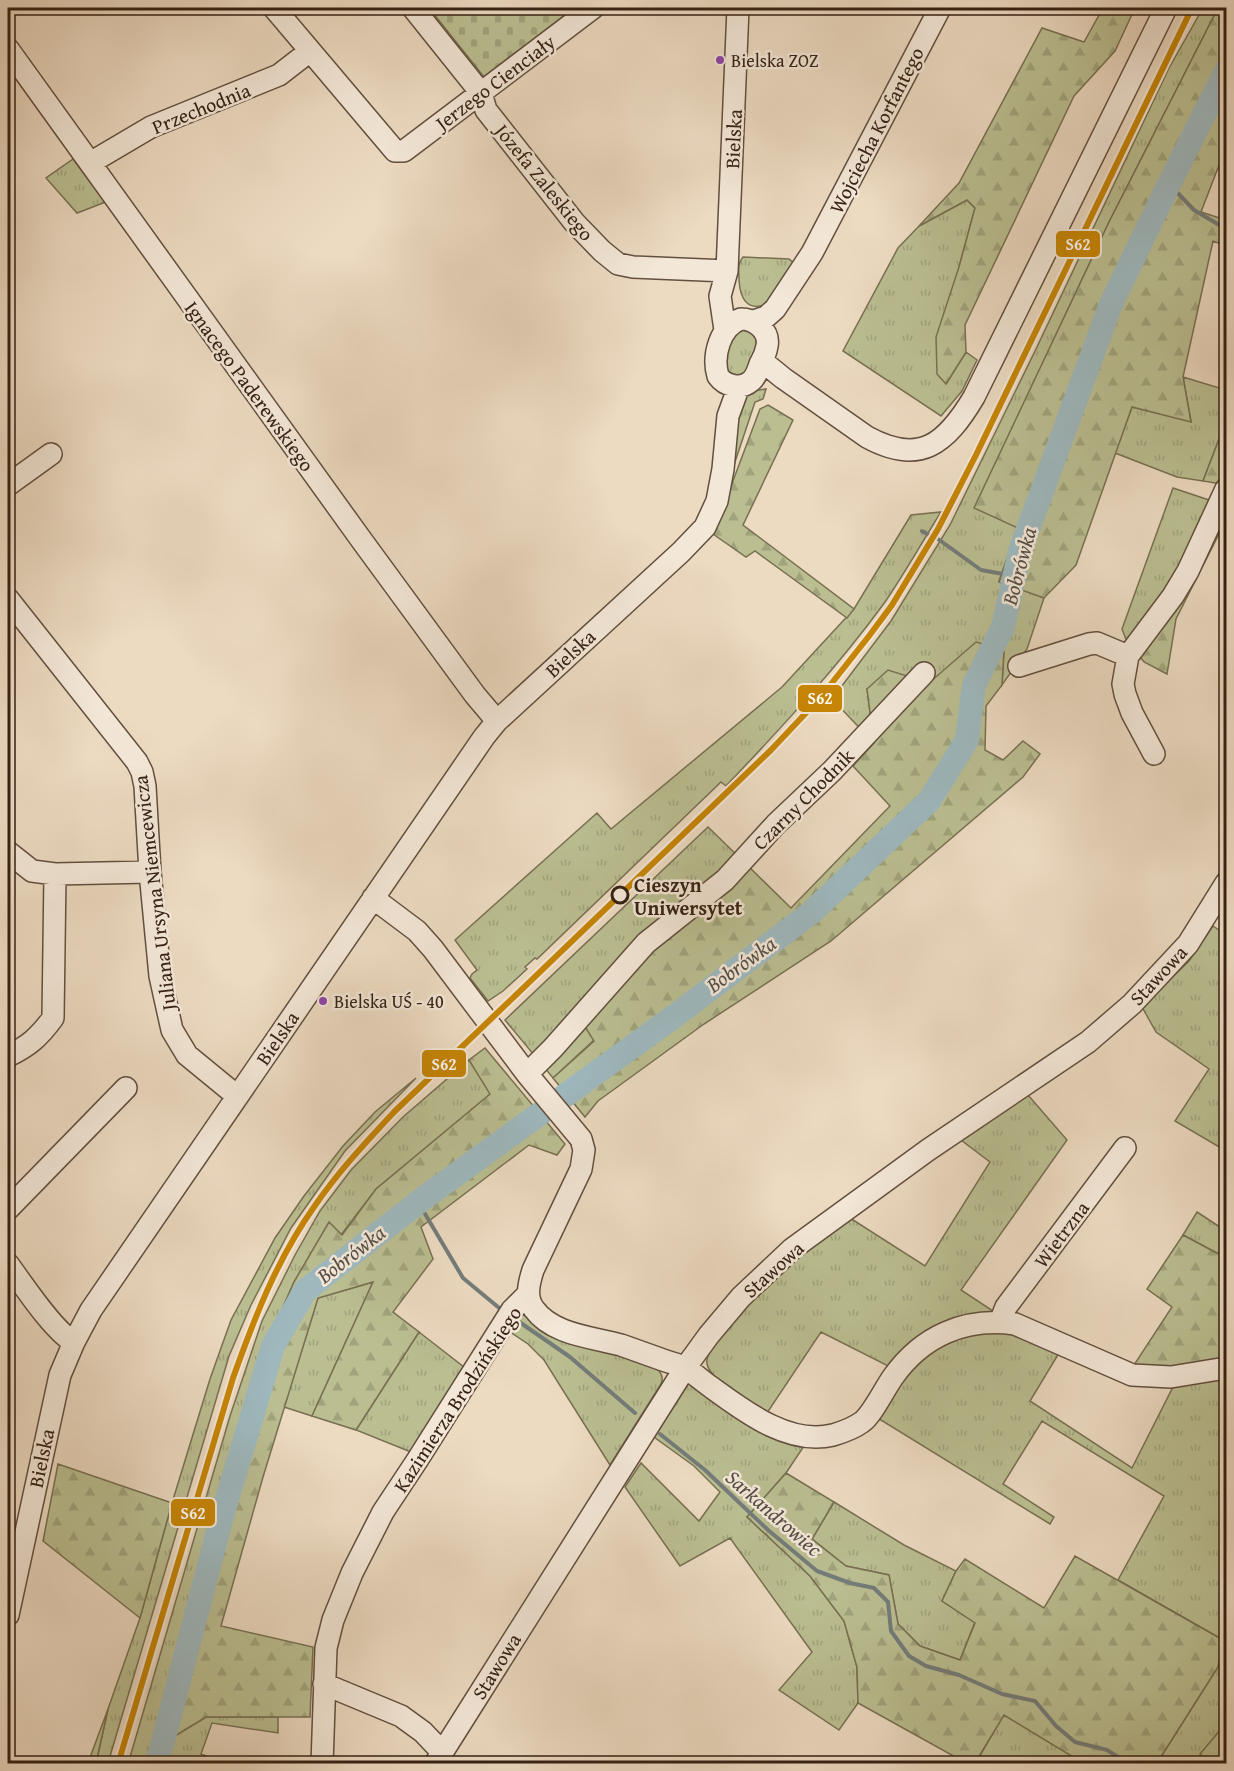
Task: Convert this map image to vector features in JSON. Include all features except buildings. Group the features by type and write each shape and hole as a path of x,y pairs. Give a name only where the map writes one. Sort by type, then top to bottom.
{"street":[{"path":"274,8 310,51"},
{"name":"Józefa Zaleskiego","path":"413,8 481,93 486,110 574,222 602,251 618,264 633,267 727,271"},
{"name":"Jerzego Cienciały","path":"310,51 395,151 404,152 593,8"},
{"name":"Bielska","path":"725,330 720,296 727,271 738,8"},
{"name":"Wojciecha Korfantego","path":"765,349 797,292 812,254 940,8"},
{"path":"826,409 772,387 737,382 716,372 717,357 725,330 736,321 750,320 764,331 765,349 776,373 878,444 894,449 912,450 929,447 944,437 962,417 974,397 1166,8"},
{"name":"Ignacego Paderewskiego","path":"8,49 360,538 475,695 497,721"},
{"name":"Przechodnia","path":"90,163 151,127 279,75 310,51"},
{"name":"Wojciecha Korfantego","path":"750,320 766,317 775,309 812,254"},
{"name":"Bielska","path":"727,271 735,306 738,312 750,320"},
{"path":"737,382 765,349"},
{"name":"Bielska","path":"8,1615 60,1375 91,1310 484,737 497,721 705,527 717,501 723,469 728,416 737,382"},
{"path":"8,485 51,454"},
{"path":"1154,754 1132,713 1125,694 1123,684 1128,656 1173,596 1188,571 1227,489"},
{"name":"Juliana Ursyna Niemcewicza","path":"8,599 137,762 142,772 146,786 150,872 160,976 172,1030 187,1055 237,1096"},
{"path":"1019,666 1097,643 1128,656"},
{"name":"Czarny Chodnik","path":"527,1074 646,943 725,880 776,824 832,771 924,673"},
{"path":"8,852 32,871 55,874 150,872"},
{"path":"8,1056 24,1048 40,1035 52,1018 55,874"},
{"name":"Stawowa","path":"438,1758 685,1368 741,1297 792,1249 928,1150 1088,1042 1132,1004 1188,944 1227,882"},
{"name":"Kazimierza Brodzińskiego","path":"322,1764 326,1648 333,1620 352,1573 383,1512 509,1315 528,1294 528,1285 533,1270 583,1162 583,1144 569,1124 527,1074 433,950 417,931 373,898"},
{"path":"8,1209 126,1088"},
{"name":"Wietrzna","path":"1000,1322 1006,1307 1125,1148"},
{"path":"8,1264 54,1324 74,1342"},
{"path":"528,1294 534,1308 550,1323 563,1330 623,1346 685,1368 736,1406 764,1423 782,1431 801,1435 831,1436 847,1431 864,1421 906,1360 924,1344 957,1328 1000,1322 1015,1324 1132,1375 1171,1377 1227,1368"},
{"path":"324,1684 401,1716 423,1732 438,1758"}],"green space":[{"path":"429,8 574,8 484,77"},
{"path":"1103,8 1135,8 1115,51 1074,96 965,325 966,352 946,384 937,374 936,337 975,208 967,200 919,226 959,183 1042,28 1084,42"},
{"path":"1203,8 1218,8 1109,222 975,508 1018,527 999,581 1044,598 1027,649 1002,685 1004,650 929,683 867,689 874,743 832,699 891,621 950,525 1169,68"},
{"path":"1218,8 1226,8 1226,147 1201,212 1226,220 1226,246 1213,241 1183,377 1191,422 1132,407 1076,565 1044,598 999,582 1018,528 974,508 1109,222"},
{"path":"73,159 106,202 77,213 46,178"},
{"path":"967,200 975,208 959,267 946,384 966,352 977,360 962,391 941,416 843,351 898,248 919,226"},
{"path":"743,257 789,259 795,264 765,305 753,306 743,297 739,271"},
{"path":"743,330 756,337 756,345 747,370 744,374 737,376 728,373 724,358 731,341"},
{"path":"1183,377 1226,390 1226,421 1203,481 1177,477 1115,453 1132,407 1191,421"},
{"path":"766,389 763,399 755,402 723,498 730,430 747,392"},
{"path":"768,405 793,420 743,525 854,609 847,618 755,551 746,557 713,534 760,409"},
{"path":"1226,421 1226,474 1221,484 1203,481"},
{"path":"1173,488 1215,502 1177,576 1127,642 1122,629"},
{"path":"1226,501 1226,520 1176,619 1167,674 1144,662 1137,653"},
{"path":"941,512 885,602 867,626 768,742 726,786 721,782 537,959 535,958 525,967 527,969 488,1001 470,978 477,970 455,940 597,813 611,829 782,687 854,609 911,515"},
{"path":"976,642 1004,650 1002,685 986,706 985,750 1003,760 1023,741 1040,754 1023,777 831,941 704,1024 598,1101 585,1117 553,1078 594,1041 584,1025 646,952 745,863 791,908 890,806 853,766 874,743 867,689 888,670 929,683"},
{"path":"708,827 745,863 594,1040 553,1078 505,1020"},
{"path":"1213,926 1226,935 1226,1151 1175,1121 1209,1069 1156,1032 1142,1007 1189,961"},
{"path":"485,1048 565,1144 557,1155 529,1145 421,1227 433,1259 393,1312 419,1332 356,1430 312,1416 373,1282 318,1298 263,1477 221,1626 313,1647 310,1717 206,1717 173,1737 167,1763 146,1763 230,1464 268,1341 294,1282 329,1222 342,1235 376,1189 490,1094 469,1060"},
{"path":"469,1060 491,1094 376,1189 341,1235 329,1223 294,1282 268,1341 230,1464 146,1763 128,1764 230,1416 262,1321 320,1211 351,1170 403,1117"},
{"path":"416,1078 345,1151 291,1228 251,1305 229,1356 108,1763 96,1764 108,1709 140,1618 172,1503 210,1379 231,1320 275,1238 304,1196 343,1146 375,1112"},
{"path":"1028,1095 1067,1140 961,1290 996,1313 894,1369 821,1332 767,1413 733,1392 716,1378 710,1371 707,1360 721,1336 770,1281 850,1218 925,1266 990,1162 961,1140"},
{"path":"1197,1212 1226,1231 1226,1258 1183,1235"},
{"path":"1183,1235 1226,1258 1226,1359 1173,1370 1132,1368 1172,1307 1147,1289"},
{"path":"373,1282 312,1416 284,1407 318,1298"},
{"path":"521,1310 656,1367 661,1373 661,1384 610,1465 544,1360 528,1344 507,1330"},
{"path":"974,1331 1011,1332 1059,1353 1030,1401 1132,1468 1173,1387 1226,1374 1226,1763 1157,1763 1218,1667 1223,1640 1118,1580 1164,1496 1042,1421 1003,1484 1054,1517 1050,1524 876,1417 915,1356"},
{"path":"419,1332 469,1371 416,1454 356,1430"},
{"path":"690,1381 806,1443 786,1473 747,1517 810,1576 844,1621 857,1667 858,1703 839,1730 779,1690 812,1652 730,1538 680,1566 625,1487 641,1463 699,1521 720,1492 694,1466 654,1437"},
{"path":"58,1464 172,1503 140,1618 43,1541"},
{"path":"786,1473 834,1502 812,1539 846,1566 889,1575 898,1624 920,1646 960,1660 975,1623 942,1601 956,1571 965,1559 1044,1608 1075,1556 1223,1640 1218,1667 1157,1763 1083,1763 1004,1715 975,1763 966,1763 858,1703 857,1667 844,1621 810,1576 747,1517"},
{"path":"834,1502 904,1545 956,1571 942,1601 975,1622 960,1660 920,1646 898,1624 889,1575 846,1566 812,1539"},
{"path":"108,1709 96,1763 88,1763"},
{"path":"1004,1714 1079,1760 1083,1763 975,1764"},
{"path":"206,1717 278,1717 278,1733 212,1723 201,1754 221,1763 167,1764 173,1737"},
{"path":"1226,1723 1226,1763 1211,1763 1200,1754"}],"waterway":[{"name":"Bobrówka","path":"157,1764 222,1516 273,1346 305,1291 425,1197 676,1015 812,912 929,801 967,740 974,685 1003,627 1020,551 1111,304 1226,71"},
{"path":"1169,184 1194,210 1226,229"},
{"path":"922,531 929,535"},
{"path":"938,539 981,570 1014,576"},
{"name":"Sarkandrowiec","path":"418,1202 463,1278 504,1312"},
{"name":"Sarkandrowiec","path":"515,1319 570,1357 635,1413"},
{"name":"Sarkandrowiec","path":"660,1434 705,1470 768,1530 817,1571 850,1583 874,1588 888,1602 891,1631 909,1656 926,1666 959,1675 1002,1694 1035,1701 1056,1726 1075,1742 1107,1750 1129,1764"}],"transit line":[{"name":"S62","path":"118,1764 233,1378 268,1290 301,1227 342,1170 394,1112 771,750 820,698 892,605 938,529 976,455 1192,8"}],"place":[{"name":"Bielska ZOZ","path":"720,60"},
{"name":"Cieszyn Uniwersytet","path":"620,895"},
{"name":"Bielska UŚ - 40","path":"323,1001"}]}
